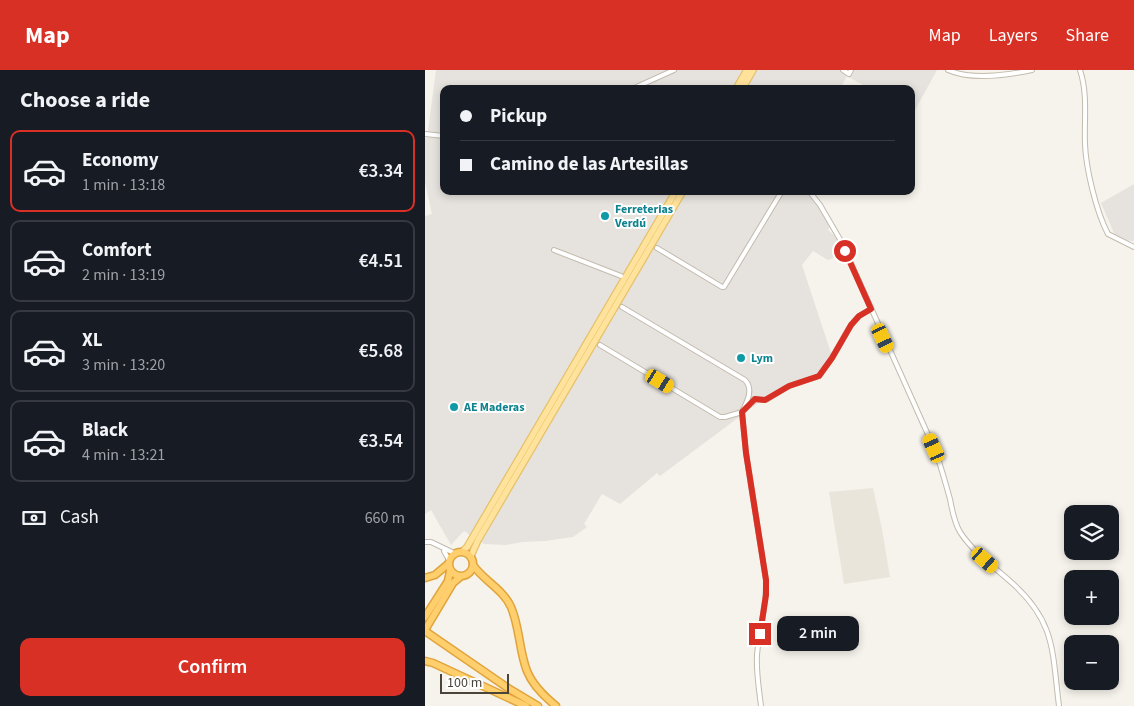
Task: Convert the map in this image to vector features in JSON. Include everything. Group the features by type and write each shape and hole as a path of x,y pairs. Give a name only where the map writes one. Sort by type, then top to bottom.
{"highway":[{"path":"425,578 435,575 449,562 454,553 462,552 471,556 473,565 483,577 502,593 511,606 518,626 527,671 547,699 556,706"},
{"path":"425,617 448,580 449,562"},
{"path":"473,565 471,572 453,583 425,630 508,688 538,706"},
{"path":"450,571 460,577"},
{"path":"425,661 433,662 527,706"}],"main road":[{"path":"738,85 747,70"},
{"path":"744,85 753,70"},
{"path":"462,552 467,547 674,195"},
{"path":"471,556 478,540 681,195"}],"street":[{"path":"663,70 669,72"},
{"path":"641,85 674,70"},
{"path":"843,70 849,74 851,70"},
{"path":"949,70 991,76 1032,70"},
{"path":"1081,70 1085,93 1085,154 1100,211 1108,234 1134,248"},
{"path":"425,134 440,136"},
{"path":"657,248 724,287 781,195"},
{"path":"812,195 841,241 941,466 959,530 974,550 1028,598 1042,617 1052,650 1059,706"},
{"path":"554,250 621,276"},
{"path":"622,307 745,380 749,385 750,394 742,412 766,580 766,595 757,656 757,676 761,706"},
{"path":"600,345 720,416 725,417 742,412 755,399 765,400 789,386 819,376 851,325 859,316 871,309"},
{"path":"425,542 431,542 454,553"},
{"path":"441,547 449,562"}],"shaded area":[{"path":"436,70 937,70 915,110 915,85 863,85 847,76 842,85 440,85 440,195 813,195 830,226 828,230 837,238 844,254 828,260 813,251 802,265 832,356 815,377 789,383 758,403 660,476 657,473 620,504 602,494 584,524 587,527 573,537 545,541 506,545 484,544 464,531 451,545 431,510 425,514 425,216 432,214 425,182 425,138 427,138"},
{"path":"1134,184 1134,241 1117,240 1101,203"},
{"path":"873,488 890,577 844,584 829,492"}],"place":[{"name":"Ferreterias Verdú","path":"605,216"},
{"name":"Lym","path":"741,358"},
{"name":"AE Maderas","path":"454,407"}],"route":[{"path":"760,634 766,595 766,580 746,453 742,412 755,399 770,399 789,386 809,381 819,376 854,321 871,309 845,251"}]}
